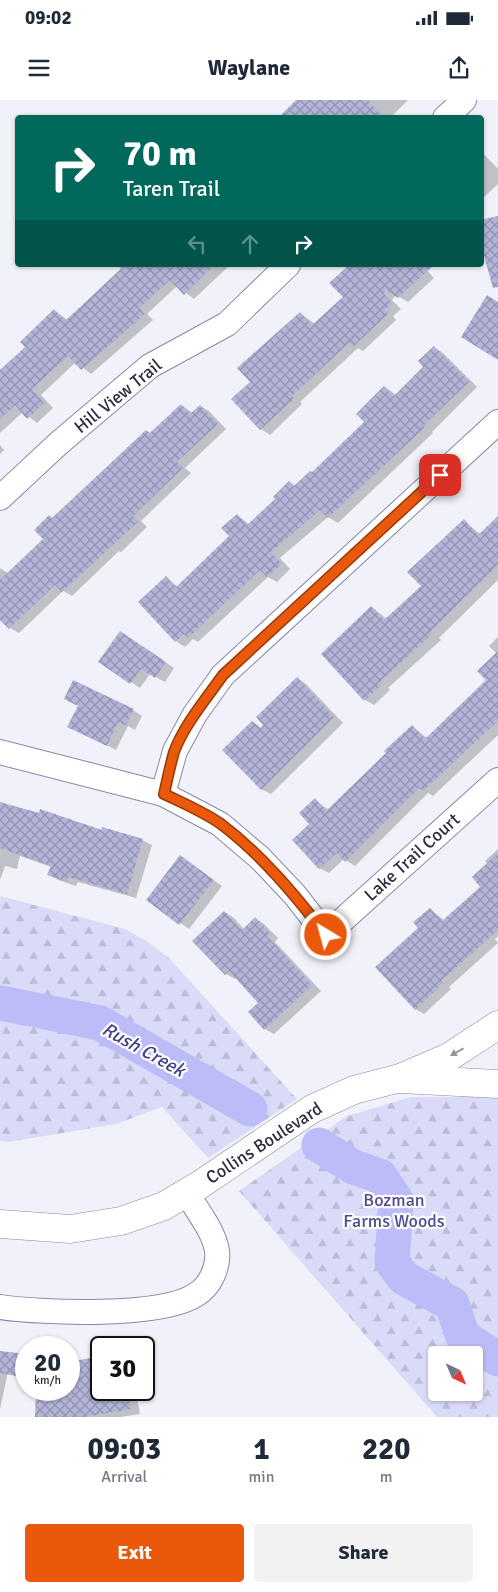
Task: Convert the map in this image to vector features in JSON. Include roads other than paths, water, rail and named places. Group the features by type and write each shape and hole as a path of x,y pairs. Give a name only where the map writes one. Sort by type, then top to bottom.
{"street":[{"path":"448,115 464,100"},
{"name":"Hill View Trail","path":"0,498 59,443 150,366 227,324 286,267"},
{"path":"0,752 164,794 175,751 195,714 223,675 498,422"},
{"name":"Lake Trail Court","path":"164,794 220,824 260,858 295,895 326,935 498,780"},
{"name":"Collins Boulevard","path":"0,1224 42,1229 70,1229 93,1226 143,1214 164,1206 187,1193 312,1109 354,1090 400,1078 454,1053 498,1025"},
{"name":"Collins Boulevard","path":"400,1078 498,1084"},
{"name":"Collins Boulevard","path":"0,1307 64,1312 111,1311 154,1307 183,1301 197,1295 212,1276 217,1264 217,1252 214,1240 187,1193"}],"waterway":[{"name":"Rush Creek","path":"0,1003 100,1023 250,1109"},
{"name":"Rush Creek","path":"319,1145 353,1167 380,1176 396,1200 392,1262 404,1278 452,1304 463,1337 498,1359"}],"park label":[{"name":"Bozman Farms Woods","path":"394,1210"}]}
